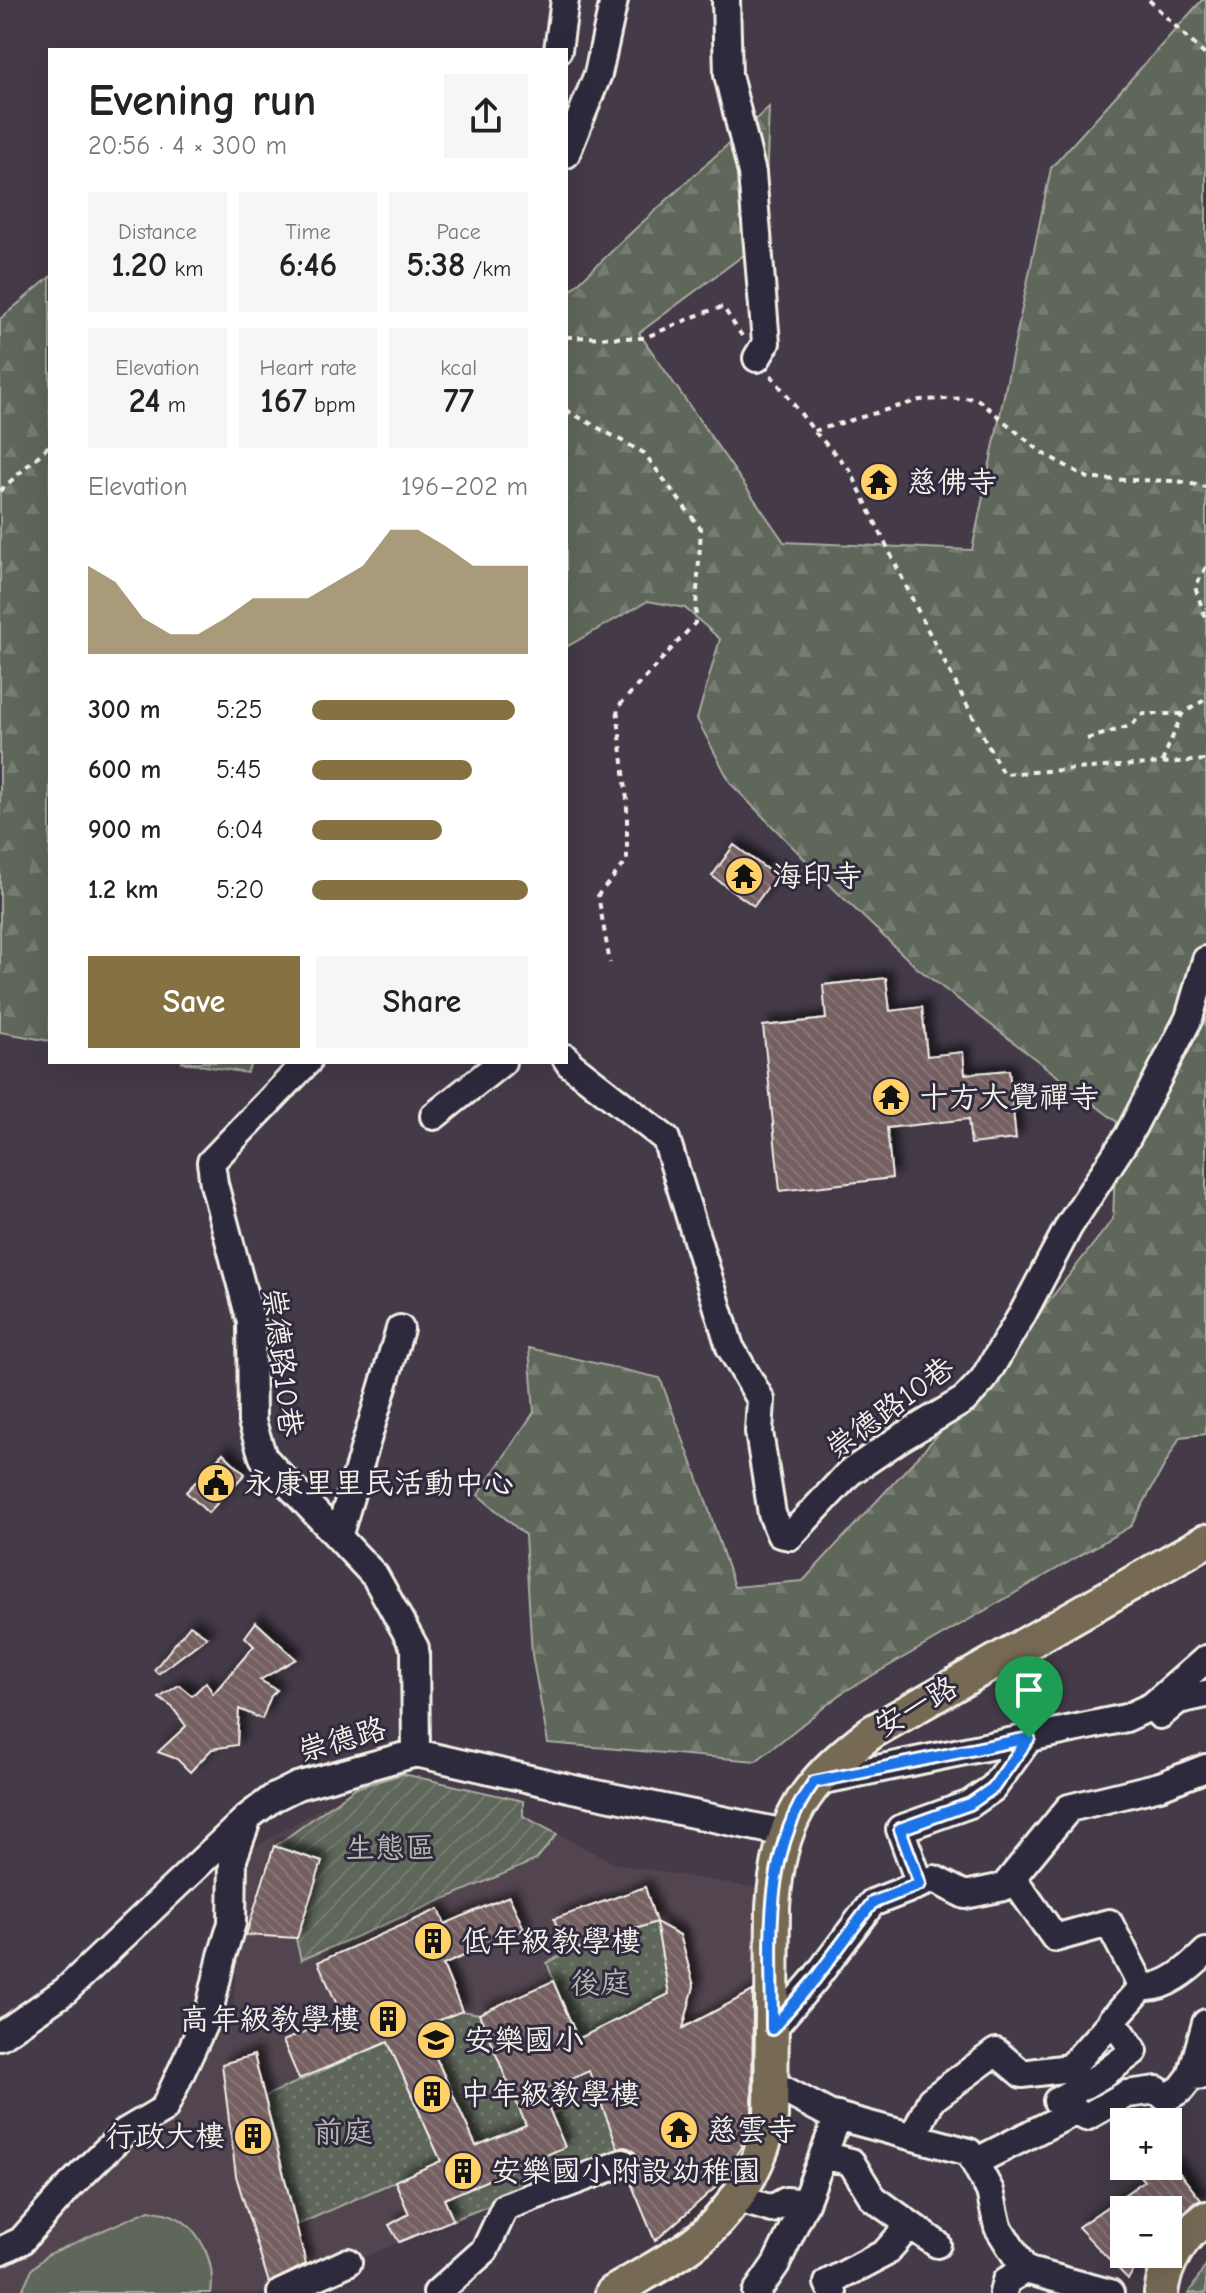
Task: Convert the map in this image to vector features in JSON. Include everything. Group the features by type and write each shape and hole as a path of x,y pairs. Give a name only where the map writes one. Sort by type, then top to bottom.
{"main road":[{"name":"安一路","path":"612,2293 692,2244 718,2220 752,2171 768,2132 771,2117 775,1875 785,1833 801,1799 814,1782 872,1732 1206,1541"},
{"path":"1161,2293 1171,2259 1191,2229 1206,2218"}],"street":[{"path":"555,47 565,0"},
{"path":"568,149 598,74 614,0"},
{"path":"726,0 728,75 752,173 766,343 757,358"},
{"name":"崇德路10巷","path":"568,1061 666,1139 730,1347 761,1400 759,1432 772,1514 780,1534 790,1536 849,1473 964,1400 983,1380 1069,1226 1128,1136 1189,1018 1206,960"},
{"name":"崇德路10巷","path":"305,1064 211,1162 214,1184 251,1322 252,1422 263,1457 375,1576 415,1648 416,1753"},
{"path":"434,1116 499,1064"},
{"path":"338,1537 400,1329"},
{"path":"814,1782 1126,1718 1152,1706 1206,1659"},
{"path":"1126,1718 1146,1727 1178,1700 1206,1694"},
{"path":"920,1884 900,1829 970,1804 993,1788 1029,1738"},
{"name":"崇德路","path":"0,2036 65,1991 248,1817 273,1798 297,1786 416,1753 785,1833"},
{"path":"772,2029 815,1979 872,1903 934,1879 965,1895 1004,1887 1069,1808 1160,1786 1206,1768"},
{"path":"0,2251 21,2241 67,2189 125,2132 164,2109 209,2012 232,1923 233,1859 248,1817"},
{"path":"1012,1877 1055,1938 1109,1923 1142,1987"},
{"path":"1142,1987 1152,1988 1190,1968 1206,1952"},
{"path":"913,2137 931,2100 996,2052 1022,2074 1070,2068 1142,1987"},
{"path":"975,2162 1062,2109 1134,2051 1112,2019"},
{"path":"1038,2073 1062,2109 1076,2111 1086,2117 1127,2094 1157,2090 1166,2098 1198,2076 1206,2023"},
{"path":"771,2083 829,2114 969,2152 990,2191 998,2227 1025,2270 1110,2293"},
{"path":"756,2293 776,2264 805,2203 838,2116"},
{"path":"823,2155 851,2162 873,2198 937,2244"},
{"path":"437,2293 485,2250 505,2207 623,2163"},
{"path":"736,2198 772,2209 786,2201 805,2203"},
{"path":"833,2293 828,2283 885,2253 909,2226"},
{"path":"281,2293 348,2262"},
{"path":"1003,2293 1006,2281 1025,2270"}],"path":[{"path":"1149,0 1206,56"},
{"path":"568,337 644,338 723,307 757,358 814,431 850,470 920,615 1003,774 1206,760"},
{"path":"814,431 920,400 976,398 1041,452 1090,479 1178,481 1206,487"},
{"path":"568,411 644,453 701,529 695,623 617,708 627,800 627,861 598,895 610,963"},
{"path":"0,491 48,447"},
{"path":"1206,567 1195,587 1206,619"},
{"path":"1087,739 1130,726 1143,714 1182,714 1206,699"},
{"path":"1162,762 1182,714"}],"shaded area":[{"name":"安樂國小","path":"403,1774 523,1801 523,1816 616,1864 756,1888 755,1990 592,2076 620,2154 298,2283 301,2293 0,2293 0,2246 191,2070 232,2016 247,1852 355,1788"}],"green space":[{"path":"1202,0 1206,0 1206,1434 1180,1437 1131,1526 842,1693 756,1761 548,1743 532,1655 525,1535 478,1495 534,1412 529,1348 660,1378 704,1495 734,1587 803,1581 981,1388 1113,1219 1117,1122 916,967 731,784 697,719 720,639 685,608 648,601 568,646 568,293 769,107 764,240 639,333 784,542 972,550 1051,168"},
{"path":"48,279 48,1041 0,1032 0,319"},
{"path":"193,1064 251,1064 247,1073"},
{"name":"生態區","path":"403,1774 523,1801 523,1816 557,1834 536,1860 301,1960 274,1847 355,1788"},
{"name":"後庭","path":"656,1922 669,1994 591,2076 547,1963 566,1953"},
{"path":"462,2011 479,2014 517,2103 531,2123 476,2146 422,2027"},
{"name":"前庭","path":"388,2042 441,2161 297,2225 265,2096"},
{"path":"597,2093 620,2154 453,2220 444,2199 564,2147 551,2114"},
{"path":"149,2210 179,2219 197,2235 211,2269 211,2293 21,2293 32,2269 47,2255"},
{"path":"1206,2265 1206,2293 1189,2293"}],"building":[{"name":"海印寺","path":"734,845 776,876 754,906 712,876"},
{"name":"十方大覺禪寺","path":"886,978 890,1011 922,1007 927,1056 963,1052 965,1074 1009,1070 1016,1139 971,1144 968,1119 887,1128 892,1178 780,1191 763,1026 826,1019 823,985"},
{"name":"永康里里民活動中心","path":"223,1453 245,1474 208,1513 186,1492"},
{"path":"256,1622 296,1659 260,1680 277,1690 271,1696 262,1719 239,1709 237,1745 212,1749 190,1772 177,1759 158,1752 186,1726 172,1707 159,1698 179,1685 192,1696 206,1682 213,1694 254,1646 245,1637"},
{"path":"190,1625 207,1637 158,1674 154,1670"},
{"path":"274,1846 322,1862 297,1938 246,1935"},
{"path":"645,1887 656,1922 566,1953 554,1919"},
{"path":"509,1896 524,1929 443,1965 462,2011 422,2027 476,2146 526,2125 479,2014 553,1981 578,2039 669,1994 656,1922 680,1935 694,1986 683,2028 753,1991 752,2115 741,2147 717,2186 655,2241 629,2178 639,2166 638,2157 633,2150 618,2148 589,2071 542,2092 565,2147 444,2199 453,2220 399,2242 389,2225 409,2214 395,2181 441,2161 388,2042 299,2079 283,2041 342,2016 318,1962 439,1909 445,1924"},
{"name":"行政大樓","path":"254,2055 306,2264 269,2283 236,2176 222,2064"},
{"path":"1182,2176 1201,2200 1182,2214 1182,2196 1122,2196 1144,2181 1182,2180"},
{"path":"1110,2205 1110,2260 1078,2227"},
{"path":"1117,2268 1135,2268 1128,2279"}],"place":[{"name":"慈佛寺","path":"879,482"},
{"name":"海印寺","path":"744,876"},
{"name":"十方大覺禪寺","path":"891,1097"},
{"name":"永康里里民活動中心","path":"216,1483"},
{"name":"低年級教學樓","path":"433,1941"},
{"name":"高年級教學樓","path":"388,2019"},
{"name":"安樂國小","path":"436,2040"},
{"name":"中年級教學樓","path":"432,2094"},
{"name":"慈雲寺","path":"679,2130"},
{"name":"行政大樓","path":"253,2136"},
{"name":"安樂國小附設幼稚園","path":"463,2171"}],"route":[{"path":"1029,1738 993,1788 970,1804 900,1829 920,1884 872,1903 815,1979 772,2029 775,1875 785,1833 801,1799 814,1782 1029,1738"}]}
